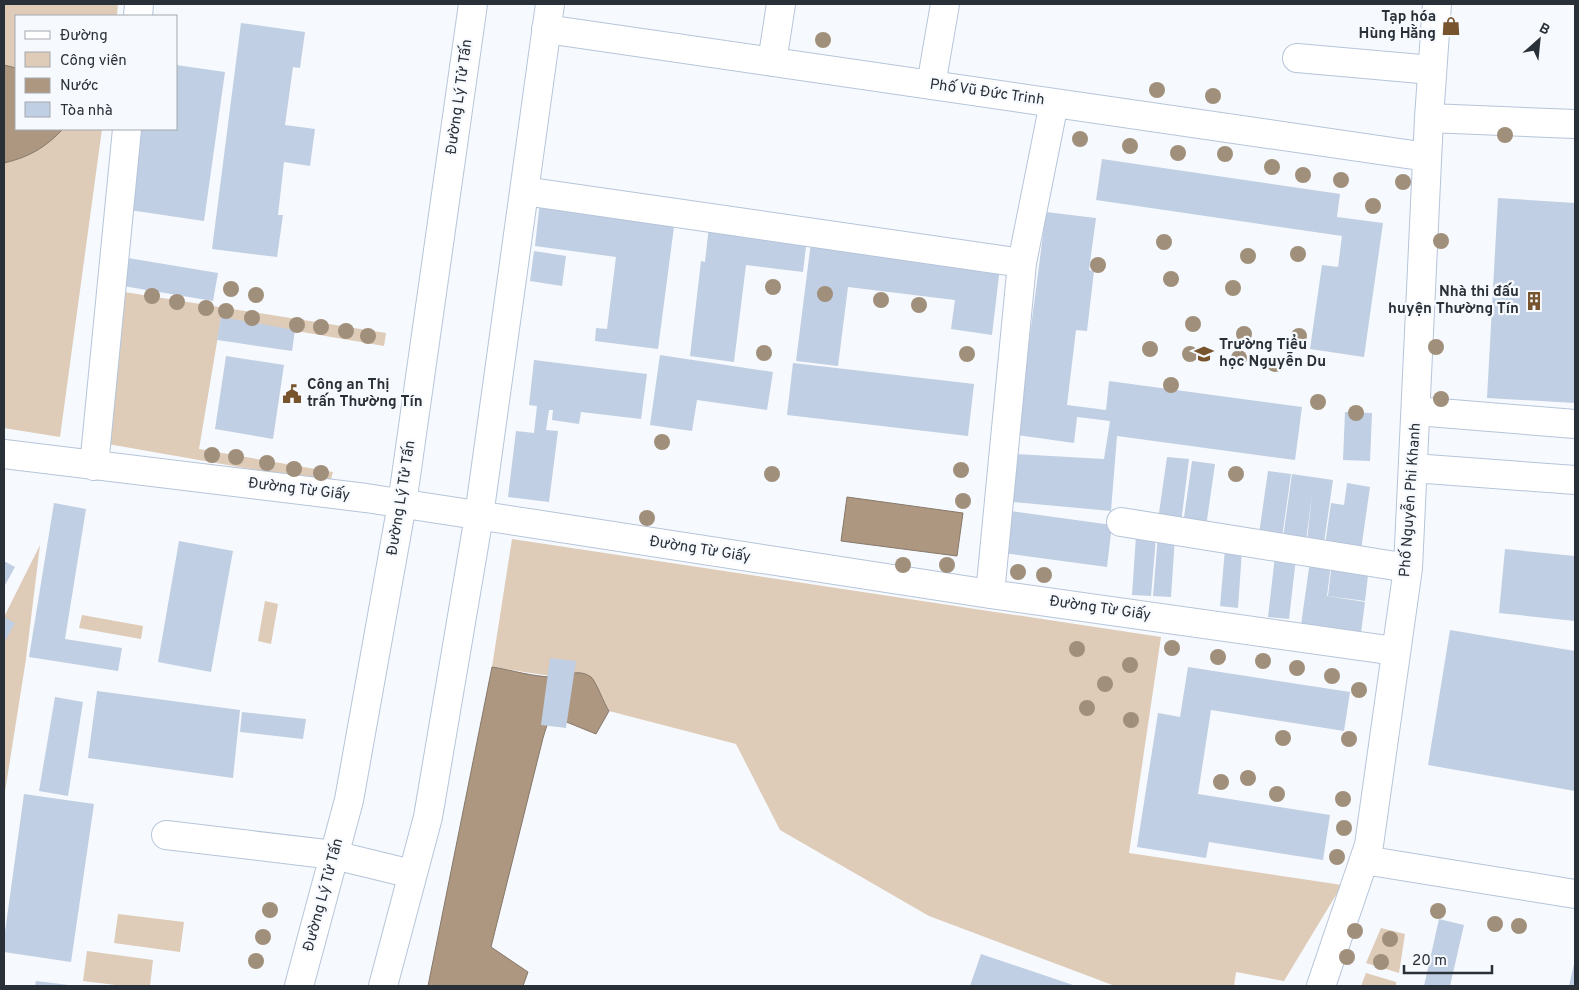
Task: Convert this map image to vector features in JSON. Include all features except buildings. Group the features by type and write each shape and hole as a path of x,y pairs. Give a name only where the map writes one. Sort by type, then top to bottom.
{"street":[{"name":"Đường Lý Tử Tấn","path":"299,986 349,800 402,504 473,4"},
{"path":"772,62 781,4"},
{"path":"931,85 945,4"},
{"name":"Phố Nguyễn Phi Khanh","path":"1321,986 1369,845 1408,568 1429,118 1437,4"},
{"path":"383,986 428,817 479,516 548,16"},
{"name":"Phố Vũ Đức Trinh","path":"548,16 772,62 1427,157"},
{"path":"1297,58 1432,70"},
{"path":"990,594 1022,263 1054,103"},
{"path":"1429,118 1575,124"},
{"path":"94,466 127,130"},
{"path":"524,191 1022,263"},
{"path":"1416,411 1575,424"},
{"name":"Đường Từ Giấy","path":"4,454 402,504 990,594 1395,651"},
{"path":"1414,468 1575,480"},
{"path":"1121,522 1408,568"},
{"path":"166,835 334,855 412,874"},
{"path":"1364,860 1575,894"}],"green space":[{"path":"4,4 118,4 117,15 15,15 15,130 102,130 60,437 4,428"},
{"path":"105,289 386,333 384,346 221,318 199,449 333,472 330,483 85,440"},
{"path":"512,539 1161,637 1129,853 1342,885 1284,981 1236,972 1234,986 1115,986 929,916 780,830 736,744 609,711 598,693 596,683 492,667"},
{"path":"40,545 26,659 4,798 4,617"},
{"path":"265,601 278,604 271,644 258,641"},
{"path":"82,615 143,626 141,639 79,628"},
{"path":"118,914 184,922 180,952 114,943"},
{"path":"1381,928 1405,934 1399,973 1366,963"},
{"path":"87,951 153,960 150,986 124,986 83,981"},
{"path":"1366,973 1396,982 1396,986 1361,986"}],"water":[{"path":"4,65 15,68 15,130 62,130 36,151 4,163"},
{"path":"847,497 963,513 957,556 841,541"},
{"path":"492,667 546,677 577,673 586,674 593,679 609,711 596,734 564,721 547,725 491,947 528,972 523,986 428,986"}],"place":[{"name":"Tạp hóa Hùng Hằng","path":"1451,26"},
{"name":"Nhà thi đấu huyện Thường Tín","path":"1534,301"},
{"name":"Trường Tiểu học Nguyễn Du","path":"1204,354"},
{"name":"Công an Thị trấn Thường Tín","path":"292,394"}]}
